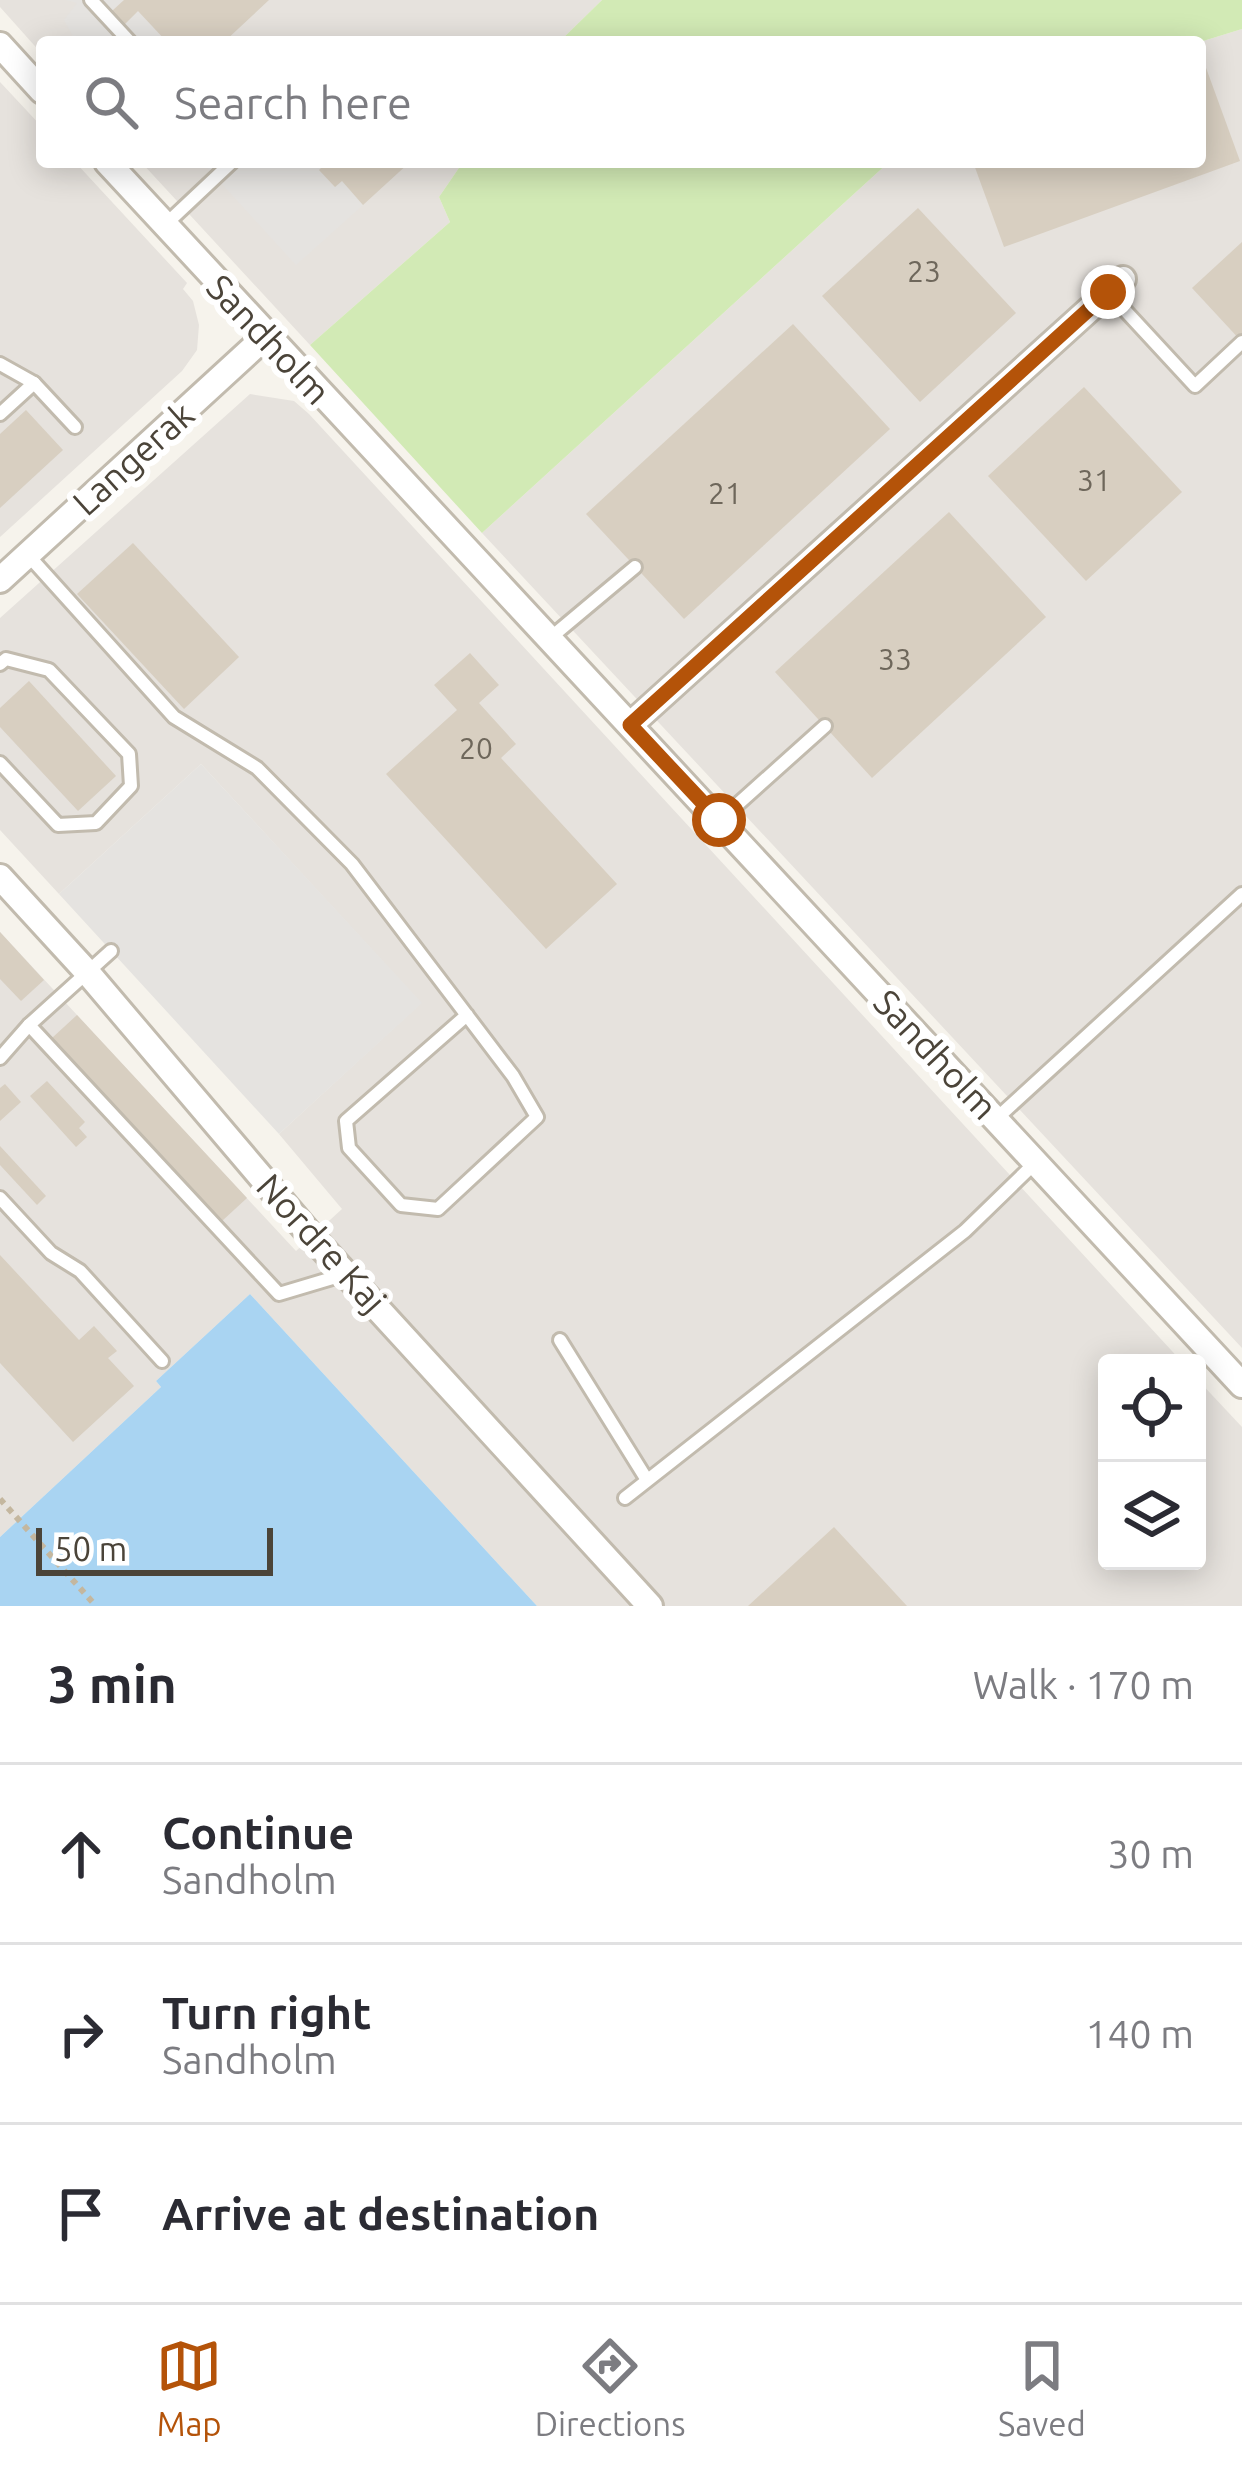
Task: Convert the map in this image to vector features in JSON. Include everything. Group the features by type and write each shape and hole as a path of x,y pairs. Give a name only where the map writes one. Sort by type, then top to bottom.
{"street":[{"path":"0,45 36,84"},
{"name":"Sandholm","path":"113,168 1242,1385"},
{"path":"630,725 1115,286"},
{"name":"Langerak","path":"0,580 266,336"},
{"name":"Nordre Kaj","path":"0,877 312,1237 650,1606"}],"lane":[{"path":"91,0 124,36"},
{"path":"165,225 226,168"},
{"path":"1115,286 1195,386 1242,342"},
{"path":"0,364 34,383 75,427"},
{"path":"0,413 34,383"},
{"path":"28,555 174,717 257,768 352,864 467,1015 513,1076 537,1117 438,1209 401,1204 349,1148 346,1121 467,1015"},
{"path":"549,639 635,567"},
{"path":"0,664 5,658 49,670 130,754 130,786 96,823 58,825 0,763"},
{"path":"719,820 824,726"},
{"path":"996,1119 1242,894"},
{"path":"0,1058 29,1025 111,951"},
{"path":"29,1025 279,1294 348,1274"},
{"path":"625,1498 965,1232 1036,1162"},
{"path":"0,1198 51,1253 80,1271 162,1361"},
{"path":"560,1340 647,1480"}],"path":[{"path":"0,1499 96,1606"}],"shaded area":[{"path":"0,0 602,0 565,36 36,36 36,47 0,7"},
{"path":"66,0 124,0 112,11 123,24 138,11 161,36 73,36 64,20 77,3"},
{"path":"1242,29 1242,1348 482,533 882,168 1206,168 1206,40"},
{"path":"0,82 36,121 36,168 81,168 187,283 183,289 193,301 199,325 197,350 182,371 0,537"},
{"path":"147,168 459,168 439,197 450,222 310,345"},
{"path":"207,168 320,168 334,187 342,181 363,205 296,265"},
{"path":"250,394 294,401 1175,1354 1098,1354 1098,1570 1206,1570 1206,1389 1242,1427 1242,1606 537,1606 250,1294 156,1381 161,1387 0,1537 0,932 296,1251 342,1209 279,1134 421,1003 201,764 59,894 0,830 0,618"},
{"path":"201,764 422,1003 279,1134 59,894"}],"green space":[{"path":"602,0 1242,0 1242,29 1206,40 1206,36 565,36"},
{"path":"459,168 882,168 482,533 310,345 450,222 439,197"}],"water":[{"path":"250,1294 537,1606 0,1606 0,1537 161,1387 156,1381"}],"building":[{"path":"124,0 269,0 230,36 161,36 138,11 124,25 112,11"},
{"path":"1206,68 1240,161 1004,247 975,168 1206,168"},
{"path":"403,168 363,205 342,181 335,187 319,170"},
{"path":"918,208 1016,313 920,402 822,296"},
{"path":"1242,242 1242,342 1192,288"},
{"path":"793,324 890,429 684,619 586,514"},
{"path":"1084,387 1182,492 1086,581 988,476"},
{"path":"26,410 63,450 0,508 0,434"},
{"path":"949,512 1046,617 872,778 775,672"},
{"path":"133,543 239,657 184,709 77,594"},
{"path":"470,653 499,685 479,703 516,744 501,758 617,884 546,949 386,774 457,710 434,685"},
{"path":"29,681 116,776 78,811 0,727 0,708"},
{"path":"0,932 44,980 21,1001 0,979"},
{"path":"77,1015 247,1198 222,1221 52,1038"},
{"path":"47,1081 85,1122 79,1128 87,1137 76,1147 30,1096"},
{"path":"5,1084 21,1102 0,1121 0,1088"},
{"path":"0,1146 46,1196 37,1205 0,1165"},
{"path":"0,1255 79,1340 94,1326 117,1351 108,1358 134,1386 73,1442 0,1363"},
{"path":"834,1527 907,1606 748,1606"}],"route":[{"path":"719,820 630,725 1108,292"}]}
